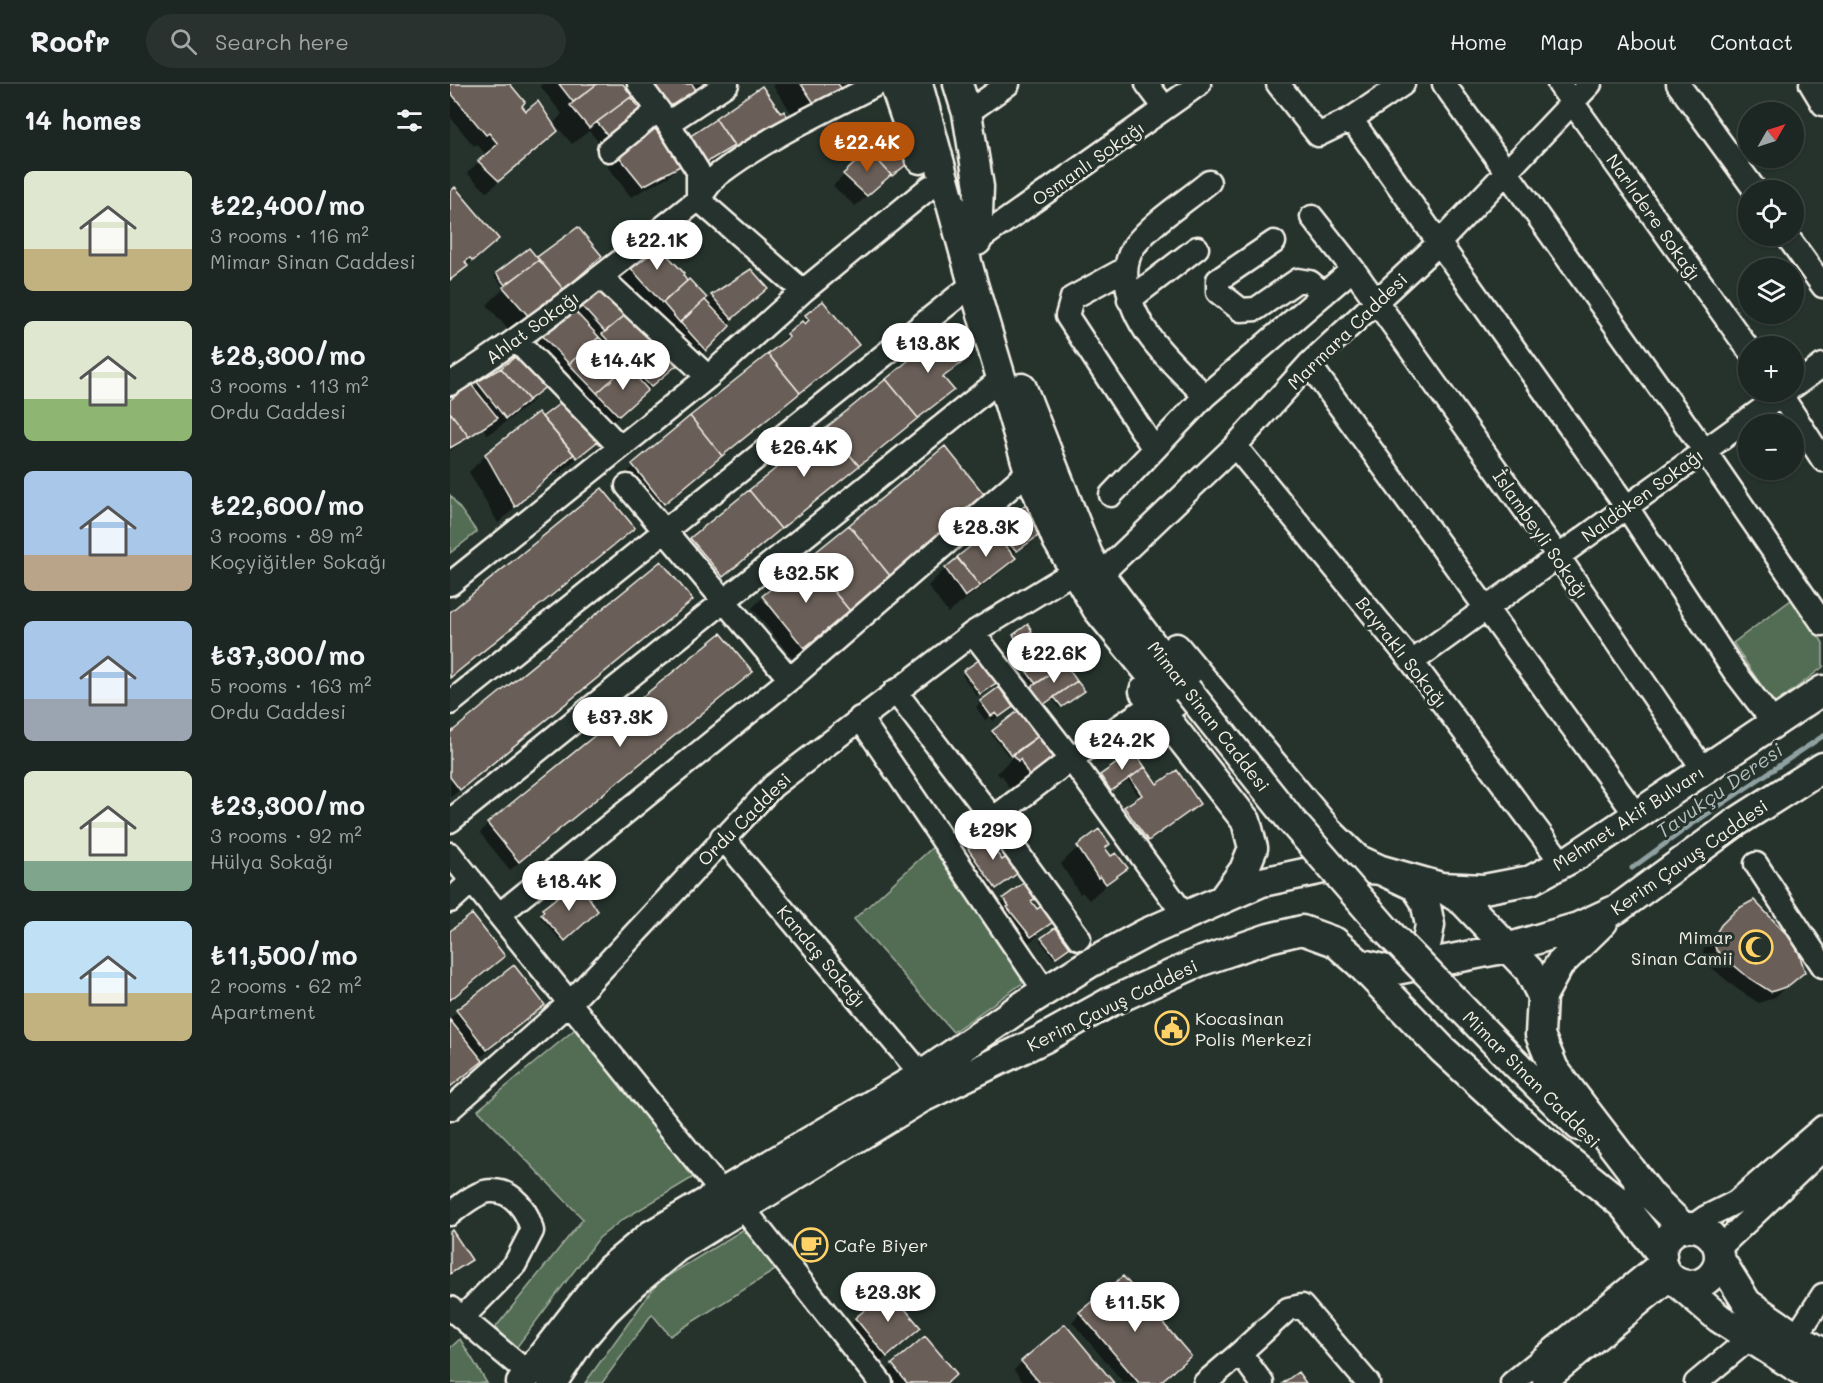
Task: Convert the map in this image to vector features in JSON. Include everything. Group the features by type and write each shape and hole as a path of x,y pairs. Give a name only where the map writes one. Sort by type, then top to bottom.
{"main road":[{"path":"894,84 930,187 973,284"},
{"name":"Mimar Sinan Caddesi","path":"918,84 973,284 1029,471 1056,540 1087,573 1172,699 1273,828 1353,920 1508,1069 1688,1228"},
{"name":"Mimar Sinan Caddesi","path":"932,84 1011,359 1088,555 1087,573"},
{"path":"958,84 967,113 979,187 977,241"},
{"path":"1108,605 1171,642 1329,832 1357,859 1415,886 1425,901 1430,925 1427,941 1419,955 1403,968"},
{"name":"Mehmet Akif Bulvarı","path":"1381,870 1442,887 1484,890 1531,880 1562,863 1636,815 1823,690"},
{"path":"1172,699 1246,821 1253,848 1244,870 1223,899"},
{"name":"Kerim Çavuş Caddesi","path":"534,1380 610,1269 651,1236 733,1201 921,1099 1043,1039 1110,1002 1199,962 1269,938 1302,930 1335,942 1359,963 1391,971 1507,948 1578,927 1617,909 1735,823 1823,766"},
{"name":"Kerim Çavuş Caddesi","path":"733,1201 1040,994 1090,963 1185,916 1262,882 1337,866 1381,870"},
{"path":"1442,887 1464,902 1529,970 1542,996"},
{"path":"1617,909 1559,965 1542,996 1540,1035 1554,1069 1652,1197"},
{"path":"1359,963 1443,1050 1518,1120 1623,1205 1668,1269 1719,1318 1821,1383"},
{"path":"1040,994 1024,1017 1033,1034 1043,1039"},
{"name":"Mimar Sinan Caddesi","path":"1508,1069 1623,1205"},
{"path":"1668,1269 1664,1244 1669,1236 1688,1228 1708,1234 1747,1303 1823,1353"},
{"path":"1668,1269 1696,1284 1712,1275 1718,1253"}],"street":[{"path":"639,84 698,171 698,199 803,291"},
{"path":"609,150 663,117 727,84"},
{"name":"Ahlat Sokağı","path":"450,384 517,341 600,277 698,199 717,176 792,128 877,84"},
{"path":"967,113 1008,84"},
{"path":"1147,84 1165,108"},
{"name":"Osmanlı Sokağı","path":"977,241 1198,84"},
{"path":"1278,84 1318,135 1351,119 1403,84"},
{"path":"1444,84 1704,450 1823,624"},
{"name":"Marmara Caddesi","path":"1087,573 1235,446 1309,364 1438,244 1508,173 1566,93 1590,84"},
{"path":"1678,84 1748,180"},
{"path":"1811,84 1823,104"},
{"name":"Narlıdere Sokağı","path":"1566,93 1739,336"},
{"path":"1351,119 1626,506 1734,671 1774,723"},
{"path":"1205,396 1155,345 1137,320 1129,300 1125,269 1134,246 1209,182"},
{"path":"450,584 708,377 803,291 930,187"},
{"name":"İslambeyli Sokağı","path":"1312,216 1353,269 1374,302 1558,556 1703,769"},
{"path":"1274,242 1218,280 1218,292 1241,310 1256,309 1298,280 1310,282 1324,294"},
{"path":"1794,246 1823,286"},
{"path":"1129,300 1197,248"},
{"path":"1125,269 1072,298 1067,316 1154,449"},
{"path":"1111,495 1205,396 1353,269"},
{"path":"600,277 708,377"},
{"path":"450,703 973,284"},
{"path":"517,341 620,447"},
{"path":"1309,364 1487,607 1578,739 1636,815"},
{"name":"Naldöken Sokağı","path":"1804,378 1823,365"},
{"path":"450,821 1002,378"},
{"name":"Naldöken Sokağı","path":"1412,662 1770,402"},
{"path":"1791,402 1823,460"},
{"name":"Bayraklı Sokağı","path":"1235,446 1412,662 1562,863"},
{"path":"500,914 790,679 1029,471"},
{"path":"627,486 790,679"},
{"name":"Ordu Caddesi","path":"450,1109 571,1002 722,837 773,786 972,633 1087,573"},
{"path":"972,633 1071,759 1185,916"},
{"path":"896,691 993,819 1078,938"},
{"path":"993,819 1071,759 1172,699"},
{"path":"860,718 1040,994"},
{"name":"Kandaş Sokağı","path":"722,837 922,1075"},
{"path":"450,854 881,1383"},
{"path":"1756,864 1823,966"},
{"path":"450,901 472,881"},
{"path":"1688,1228 1736,1202 1823,1127"},
{"path":"1718,1253 1823,1149"},
{"path":"450,1214 467,1200 491,1191 513,1197 528,1215 532,1231 515,1264 456,1313 534,1380"},
{"path":"1512,1383 1668,1269"},
{"path":"1544,1383 1668,1269"},
{"path":"1796,1337 1823,1295"},
{"path":"1204,1383 1288,1309 1302,1306 1368,1383"},
{"path":"1696,1383 1750,1338"},
{"path":"1240,1353 1262,1383"}],"green space":[{"path":"450,495 477,532 450,553"},
{"path":"1795,597 1823,643 1823,667 1774,705 1733,643"},
{"path":"934,846 1027,980 953,1032 854,919"},
{"path":"580,1025 697,1175 622,1220 599,1238 516,1348 495,1328 583,1219 478,1110"},
{"path":"749,1226 780,1267 670,1336 652,1314 602,1383 585,1383 658,1282"},
{"path":"460,1339 487,1383 450,1383 450,1348"}],"building":[{"path":"450,84 510,84 525,102 522,106 526,111 538,101 558,131 499,181 478,161 498,144 489,133 486,135 450,92"},
{"path":"559,84 597,84 573,102"},
{"path":"597,84 623,84 632,96 589,128 570,105"},
{"path":"651,84 692,84 699,94 673,112"},
{"path":"801,84 838,84 843,90 816,106"},
{"path":"762,86 781,113 784,111 790,121 738,151 715,118"},
{"path":"631,97 644,115 609,137 597,122"},
{"path":"902,116 916,157 892,176 864,145"},
{"path":"716,119 734,146 707,162 689,137"},
{"path":"653,126 682,165 643,186 617,154"},
{"path":"869,150 891,175 867,196 843,174"},
{"path":"455,187 499,239 473,261 470,258 465,262 468,266 450,280 450,192"},
{"path":"578,227 602,256 564,290 537,257"},
{"path":"653,240 684,273 687,281 662,303 626,263"},
{"path":"529,248 539,260 505,285 496,273"},
{"path":"539,260 564,290 531,319 503,287"},
{"path":"751,269 768,288 732,319 711,295"},
{"path":"607,278 634,308 605,332 578,302"},
{"path":"689,279 707,298 680,323 663,303"},
{"path":"705,300 730,326 706,351 680,322"},
{"path":"823,301 859,345 800,393 768,354 789,337 787,334 802,321 805,324 809,320 805,315"},
{"path":"571,307 599,337 569,364 540,333"},
{"path":"634,308 683,360 651,387 602,334"},
{"path":"945,330 968,358 943,377 954,390 918,418 886,379"},
{"path":"599,337 627,366 597,393 569,364"},
{"path":"524,350 552,382 529,400 501,368"},
{"path":"768,354 800,393 722,456 690,416"},
{"path":"627,366 648,390 619,416 597,393"},
{"path":"501,368 529,400 506,419 477,382"},
{"path":"886,379 918,418 859,466 827,427"},
{"path":"471,384 498,418 469,437 450,412 450,400"},
{"path":"567,398 602,438 577,458 542,417"},
{"path":"450,412 469,437 450,448"},
{"path":"538,412 574,454 515,507 485,454"},
{"path":"690,416 722,456 664,504 632,464"},
{"path":"827,427 859,466 781,529 749,490"},
{"path":"945,446 988,499 891,577 849,525"},
{"path":"602,488 635,528 450,678 450,612"},
{"path":"749,490 781,529 723,577 690,538"},
{"path":"1029,502 1042,533 1017,551 992,530"},
{"path":"849,525 891,577 850,611 807,559"},
{"path":"991,530 1016,558 980,586 957,557"},
{"path":"957,558 980,586 965,597 945,568"},
{"path":"807,559 850,611 804,648 762,596"},
{"path":"661,561 693,600 460,790 450,777 450,733"},
{"path":"1028,624 1032,631 1017,640 1013,635"},
{"path":"721,633 753,672 519,862 487,823"},
{"path":"982,658 999,681 980,694 963,671"},
{"path":"1044,661 1052,673 1036,684 1027,672"},
{"path":"1065,664 1077,681 1043,705 1031,687"},
{"path":"1077,681 1085,691 1062,707 1054,697"},
{"path":"999,687 1013,707 999,717 996,713 991,716 980,701"},
{"path":"1022,708 1041,734 1012,756 992,731"},
{"path":"1038,736 1053,758 1029,776 1020,759 1018,761 1013,754"},
{"path":"1134,751 1145,767 1111,791 1100,775"},
{"path":"1145,767 1157,784 1177,770 1200,804 1148,841 1124,807 1142,795 1130,778"},
{"path":"1099,829 1110,844 1105,848 1111,856 1116,853 1128,868 1106,884 1100,876 1098,878 1077,846"},
{"path":"990,833 1001,849 996,852 1002,860 1007,857 1018,873 996,889 968,849"},
{"path":"1025,882 1036,898 1031,901 1037,909 1042,906 1053,922 1031,937 1007,907 1009,906 1003,898"},
{"path":"574,884 581,893 584,890 598,911 565,941 541,914 544,911 542,909"},
{"name":"Mimar Sinan Camii","path":"1754,900 1796,944 1805,972 1788,986 1771,992 1749,978 1716,950 1713,938 1721,925 1737,909"},
{"path":"472,914 505,956 450,1000 450,931"},
{"path":"1059,925 1073,945 1056,957 1041,938"},
{"path":"514,965 545,1005 487,1050 456,1010"},
{"path":"450,1020 483,1061 450,1087"},
{"path":"452,1230 472,1260 450,1274 450,1232"},
{"path":"1123,1276 1191,1356 1159,1383 1139,1383 1079,1312"},
{"path":"889,1290 921,1328 887,1357 855,1318"},
{"path":"1065,1324 1114,1383 1040,1383 1021,1361"},
{"path":"925,1336 957,1374 947,1383 907,1383 892,1364"},
{"path":"1298,1372 1306,1383 1283,1383"}],"waterway":[{"name":"Tavukçu Deresi","path":"1632,868 1688,827 1823,736"}],"place":[{"name":"Mimar Sinan Camii","path":"1756,947"},
{"name":"Kocasinan Polis Merkezi","path":"1172,1028"},
{"name":"Cafe Biyer","path":"811,1245"}]}
